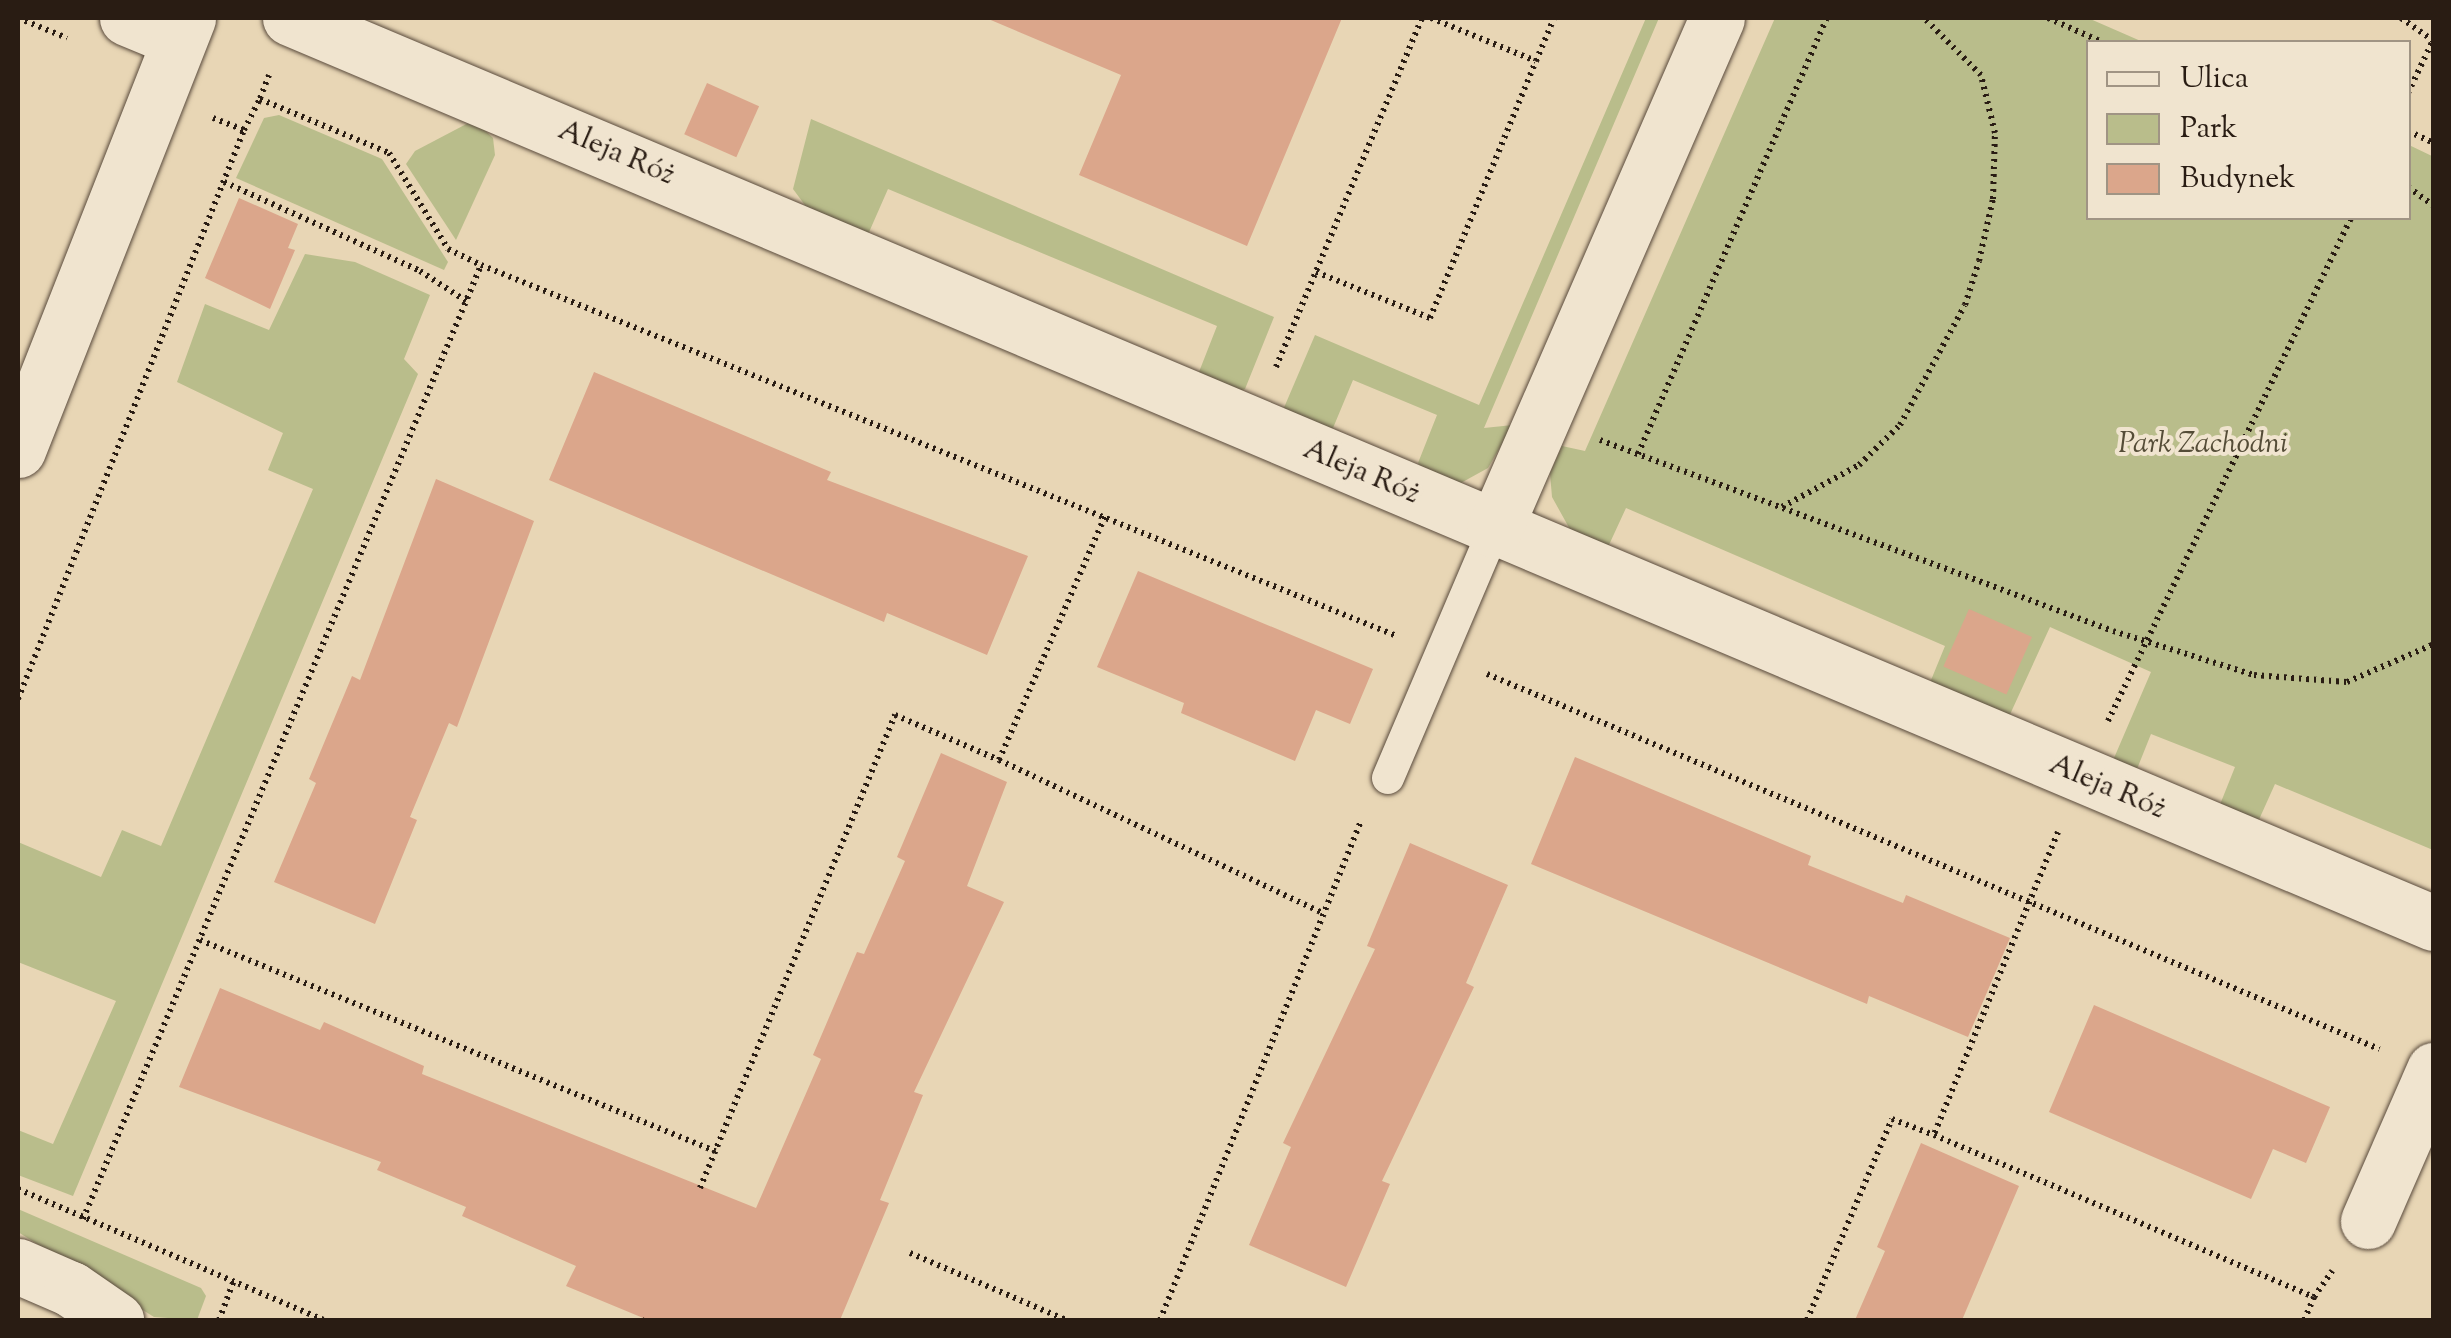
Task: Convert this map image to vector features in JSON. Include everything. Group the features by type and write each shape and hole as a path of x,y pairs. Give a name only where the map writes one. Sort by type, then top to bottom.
{"street":[{"name":"Aleja Róż","path":"290,18 2080,778 2434,923"},
{"path":"1494,530 1717,18"},
{"path":"18,450 183,28 106,32"},
{"path":"2368,1221 2433,1071"},
{"path":"18,1266 71,1289 116,1320"}],"lane":[{"path":"1388,778 1494,530"}],"path":[{"path":"18,18 106,32"},
{"path":"18,699 290,18"},
{"path":"1294,326 1422,18"},
{"path":"1432,18 1536,61"},
{"path":"1316,272 1430,318 1554,18"},
{"path":"1638,454 1827,18"},
{"path":"1782,508 1859,465 1900,425 1966,306 1992,200 1995,133 1980,74 1924,18"},
{"path":"2048,18 2098,40"},
{"path":"2401,18 2433,39 2411,87"},
{"path":"260,98 389,153 448,249 481,265 1106,514 2433,1071"},
{"path":"200,113 244,130"},
{"path":"224,182 420,271 466,301"},
{"path":"2411,190 2434,206"},
{"path":"1934,1135 2080,778 2350,220"},
{"path":"83,1219 481,265"},
{"path":"1543,417 2145,642 2254,675 2309,684 2347,682 2434,644"},
{"path":"999,760 1106,514"},
{"path":"700,1188 895,715 1322,912"},
{"path":"1160,1320 1322,912 1372,794 1388,778"},
{"path":"200,940 715,1152"},
{"path":"1807,1320 1892,1119 2314,1297 2304,1320"},
{"path":"18,1189 322,1320"},
{"path":"910,1252 1066,1320"},
{"path":"219,1320 234,1280"}],"green space":[{"path":"1646,18 1659,18 1484,428 1513,425 1488,468 1459,484 1426,475 1418,463 1437,415 1353,380 1333,428 1314,434 1280,417 1315,335 1479,405"},
{"name":"Park Zachodni","path":"1775,18 2088,18 2138,40 2086,40 2086,220 2411,220 2411,146 2434,157 2433,850 2275,784 2257,824 2219,807 2235,767 2151,734 2135,774 2111,765 2151,672 2050,627 2007,721 1929,685 1945,646 1626,508 1608,547 1572,533 1552,497 1550,473 1562,446 1585,451"},
{"path":"279,115 382,159 448,262 444,270 236,178 264,118"},
{"path":"811,119 1274,317 1245,389 1233,394 1197,377 1217,326 888,189 866,239 813,216 793,189"},
{"path":"474,120 493,138 495,155 456,240 406,164 415,151"},
{"path":"305,254 355,262 430,295 404,359 418,374 73,1196 18,1175 18,1130 53,1144 116,1001 18,962 18,842 101,877 122,830 161,846 313,489 268,470 283,433 177,382 205,304 269,330"},
{"path":"18,1209 201,1288 206,1296 197,1320 154,1317 18,1232"}],"building":[{"path":"986,18 1342,18 1247,246 1079,175 1121,75"},
{"path":"707,83 759,106 736,157 684,134"},
{"path":"239,198 298,224 288,248 295,250 270,309 205,278"},
{"path":"594,372 831,472 827,480 1028,556 987,655 887,613 884,622 549,480"},
{"path":"436,479 534,521 457,727 449,723 410,817 417,820 375,924 274,882 316,783 309,779 352,676 360,680"},
{"path":"1138,571 1373,669 1350,724 1316,710 1295,761 1181,713 1184,703 1097,667"},
{"path":"1969,609 2032,637 2006,695 1943,667"},
{"path":"941,753 1007,782 967,886 1004,902 914,1092 923,1095 880,1200 889,1203 840,1320 648,1320 566,1286 576,1266 462,1216 466,1207 377,1170 381,1162 179,1087 220,988 320,1030 324,1022 424,1066 422,1074 756,1208 821,1059 813,1055 857,952 864,954 905,861 897,857"},
{"path":"1575,757 1811,856 1808,865 1903,903 1906,895 2010,938 1968,1037 1869,996 1867,1004 1531,864"},
{"path":"1410,843 1508,885 1466,983 1474,987 1382,1181 1390,1184 1346,1287 1249,1245 1291,1147 1283,1143 1375,949 1367,946"},
{"path":"2094,1005 2330,1107 2306,1163 2273,1149 2251,1199 2049,1112"},
{"path":"1921,1143 2019,1186 1962,1320 1855,1320 1885,1251 1877,1247"}]}
